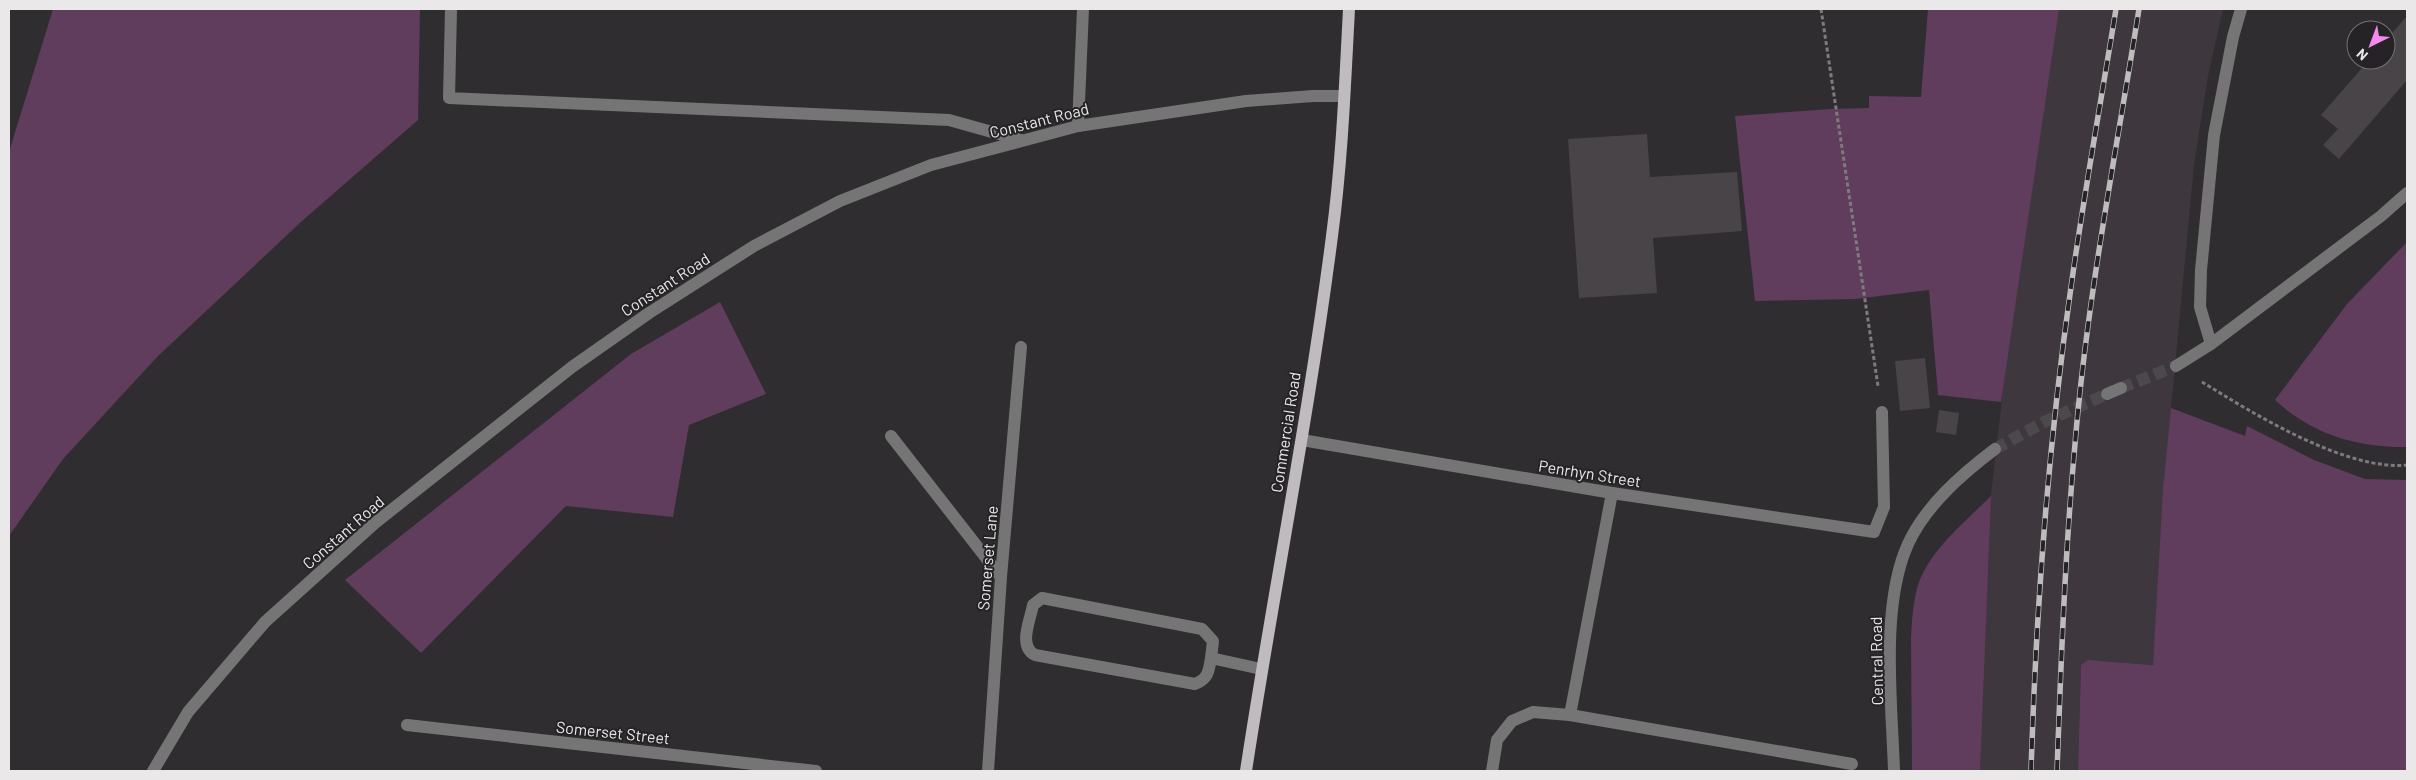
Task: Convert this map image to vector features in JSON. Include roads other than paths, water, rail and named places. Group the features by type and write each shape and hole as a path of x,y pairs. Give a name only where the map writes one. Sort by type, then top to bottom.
{"main road":[{"name":"Commercial Road","path":"1246,771 1261,668 1302,440 1332,235 1344,96 1349,9"}],"street":[{"path":"451,9 449,98 949,120 1020,140"},
{"path":"1078,126 1083,9"},
{"path":"2211,344 2200,307 2201,270 2214,135 2233,37 2241,9"},
{"name":"Constant Road","path":"153,771 188,712 265,622 375,523 572,367 649,313 754,246 840,201 931,165 1020,140 1078,126 1246,101 1314,96 1344,96"},
{"path":"2176,366 2211,344 2381,216 2407,193"},
{"name":"Somerset Lane","path":"988,771 1001,577 1021,347"},
{"path":"2107,394 2121,388"},
{"name":"Penrhyn Street","path":"1302,440 1612,493 1874,532 1884,507 1882,412"},
{"path":"891,436 1001,577"},
{"name":"Central Road","path":"1894,771 1890,615 1905,552 1921,522 1943,495 1969,469 1996,449"},
{"path":"1570,715 1612,493"},
{"path":"1042,598 1202,629 1213,641 1211,658 1208,675 1204,681 1195,684 1035,655 1028,651 1025,645 1033,605 1042,598"},
{"path":"1211,658 1261,668"},
{"path":"1492,771 1497,740 1512,721 1533,712 1570,715 1852,764"},
{"name":"Somerset Street","path":"407,725 816,771"}],"tunnel":[{"path":"2121,388 2176,366"},
{"path":"1995,449 2044,422 2107,394"}],"railway":[{"path":"2031,771 2044,528 2056,407 2076,252 2116,9"},
{"path":"2057,771 2066,567 2080,389 2094,280 2139,9"}]}
